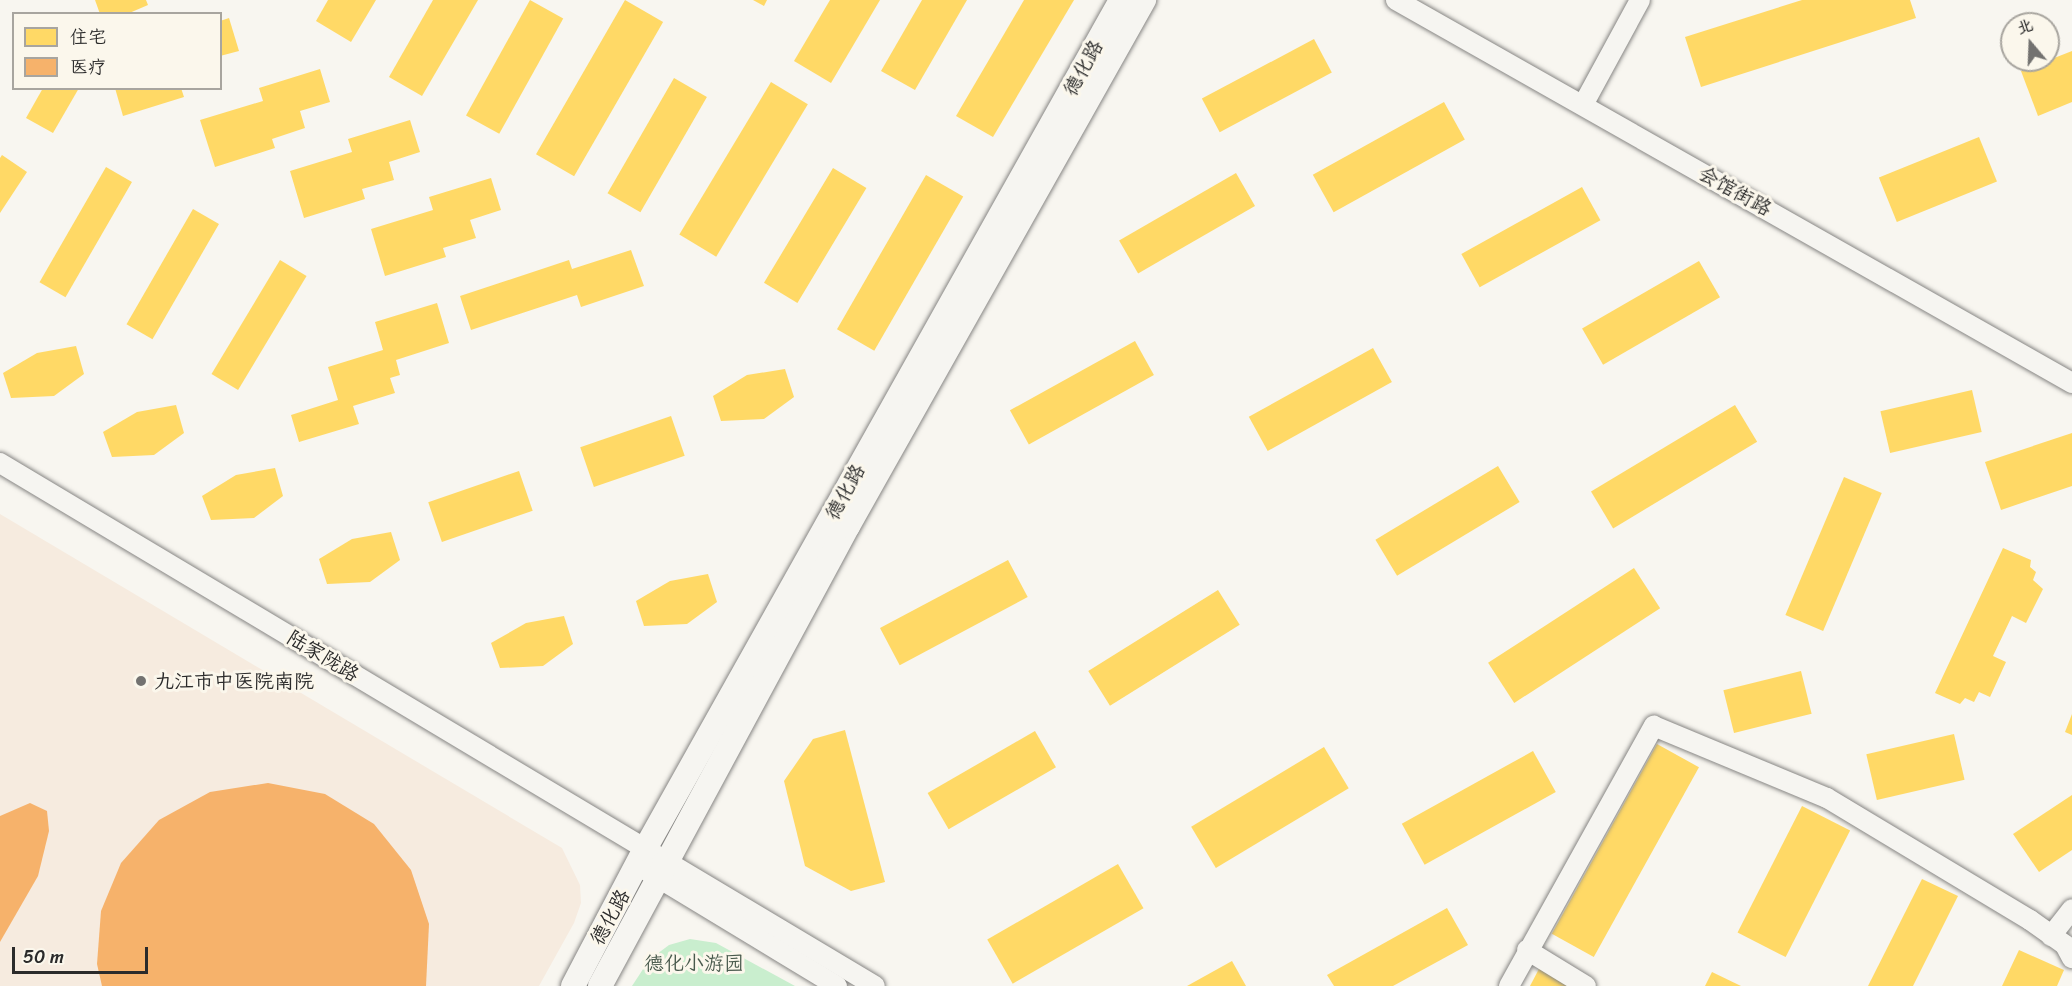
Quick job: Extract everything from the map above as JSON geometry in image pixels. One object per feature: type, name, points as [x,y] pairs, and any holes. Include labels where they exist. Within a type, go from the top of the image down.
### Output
[{"type":"main road","name":"德化路","points":[[600,986],[652,864],[1121,0]]},
{"type":"main road","name":"德化路","points":[[573,986],[652,864],[848,526],[1144,0]]},
{"type":"street","name":"会馆街路","points":[[1396,0],[2072,383]]},
{"type":"street","points":[[1583,105],[1640,0]]},
{"type":"street","name":"陆家陇路","points":[[0,463],[652,864]]},
{"type":"street","points":[[1509,986],[1527,950],[1654,726],[1827,798],[1935,860],[2065,945],[2072,958]]},
{"type":"street","points":[[652,864],[837,986]]},
{"type":"street","points":[[652,864],[875,986]]},
{"type":"street","points":[[2051,936],[2072,909]]},
{"type":"street","points":[[1527,950],[1586,986]]},
{"type":"shaded area","name":"九江市中医院南院","points":[[0,514],[562,848],[580,885],[581,903],[574,923],[539,986],[0,986]]},
{"type":"green space","name":"德化小游园","points":[[690,939],[716,943],[795,986],[632,986],[649,960],[669,945]]},
{"type":"building: 住宅","points":[[95,0],[146,0],[148,5],[132,12],[99,12]]},
{"type":"building: 住宅","points":[[328,0],[376,0],[351,42],[316,21]]},
{"type":"building: 住宅","points":[[433,0],[478,0],[422,96],[389,77]]},
{"type":"building: 住宅","points":[[530,0],[563,18],[499,134],[466,115]]},
{"type":"building: 住宅","points":[[625,0],[663,22],[574,176],[536,154]]},
{"type":"building: 住宅","points":[[753,0],[767,0],[764,6]]},
{"type":"building: 住宅","points":[[830,0],[880,0],[831,83],[794,61]]},
{"type":"building: 住宅","points":[[922,0],[967,0],[915,90],[881,71]]},
{"type":"building: 住宅","points":[[1024,0],[1074,0],[993,137],[956,116]]},
{"type":"building: 住宅","points":[[1802,0],[1910,0],[1916,18],[1701,87],[1685,37]]},
{"type":"building: 住宅","points":[[229,18],[239,51],[222,55],[222,20]]},
{"type":"building: 住宅","points":[[1314,39],[1332,73],[1220,132],[1202,99]]},
{"type":"building: 住宅","points":[[2072,51],[2072,102],[2038,116],[2021,72],[2060,72],[2060,56]]},
{"type":"building: 住宅","points":[[320,69],[330,102],[300,111],[305,128],[272,139],[275,148],[215,167],[200,120],[263,101],[259,88]]},
{"type":"building: 住宅","points":[[674,78],[707,97],[640,212],[608,193]]},
{"type":"building: 住宅","points":[[771,82],[808,104],[716,257],[679,235]]},
{"type":"building: 住宅","points":[[42,90],[78,90],[53,133],[26,118]]},
{"type":"building: 住宅","points":[[116,90],[182,90],[184,97],[123,116]]},
{"type":"building: 住宅","points":[[1444,102],[1465,140],[1334,212],[1313,175]]},
{"type":"building: 住宅","points":[[410,120],[420,152],[389,162],[394,180],[362,189],[365,199],[304,218],[290,171],[352,152],[348,139]]},
{"type":"building: 住宅","points":[[1979,137],[1997,182],[1897,222],[1879,177]]},
{"type":"building: 住宅","points":[[2,155],[27,172],[0,213],[0,158]]},
{"type":"building: 住宅","points":[[106,167],[132,182],[65,297],[40,282]]},
{"type":"building: 住宅","points":[[833,168],[866,188],[797,303],[764,283]]},
{"type":"building: 住宅","points":[[1236,173],[1255,206],[1138,273],[1119,240]]},
{"type":"building: 住宅","points":[[926,175],[963,196],[874,351],[837,329]]},
{"type":"building: 住宅","points":[[491,178],[501,210],[470,220],[476,238],[443,248],[446,257],[385,276],[371,229],[433,210],[429,197]]},
{"type":"building: 住宅","points":[[1582,187],[1600,220],[1480,287],[1461,254]]},
{"type":"building: 住宅","points":[[193,209],[219,224],[152,339],[126,324]]},
{"type":"building: 住宅","points":[[631,250],[644,286],[581,307],[577,295],[471,330],[460,296],[569,260],[572,269]]},
{"type":"building: 住宅","points":[[280,260],[307,276],[238,390],[211,374]]},
{"type":"building: 住宅","points":[[1699,261],[1720,297],[1603,365],[1582,328]]},
{"type":"building: 住宅","points":[[437,303],[449,343],[396,360],[400,375],[390,378],[395,393],[353,406],[359,424],[299,442],[291,415],[338,400],[328,367],[383,350],[375,322]]},
{"type":"building: 住宅","points":[[1135,341],[1154,375],[1029,444],[1010,410]]},
{"type":"building: 住宅","points":[[76,346],[84,374],[54,396],[11,398],[3,373],[37,353]]},
{"type":"building: 住宅","points":[[1373,348],[1392,382],[1268,451],[1249,417]]},
{"type":"building: 住宅","points":[[785,369],[794,397],[764,419],[721,421],[713,396],[747,375]]},
{"type":"building: 住宅","points":[[1972,390],[1982,432],[1890,453],[1880,411]]},
{"type":"building: 住宅","points":[[176,405],[184,433],[154,455],[112,457],[103,432],[137,412]]},
{"type":"building: 住宅","points":[[1735,405],[1757,442],[1613,528],[1591,492]]},
{"type":"building: 住宅","points":[[671,416],[685,456],[594,487],[580,447]]},
{"type":"building: 住宅","points":[[2072,433],[2072,486],[2001,510],[1985,462]]},
{"type":"building: 住宅","points":[[1498,466],[1520,502],[1397,576],[1375,540]]},
{"type":"building: 住宅","points":[[275,468],[283,496],[254,518],[211,520],[202,496],[236,475]]},
{"type":"building: 住宅","points":[[519,471],[533,511],[442,542],[428,502]]},
{"type":"building: 住宅","points":[[1844,477],[1882,493],[1823,631],[1785,615]]},
{"type":"building: 住宅","points":[[391,532],[400,560],[370,582],[327,584],[319,559],[352,539]]},
{"type":"building: 住宅","points":[[2003,548],[2031,560],[2030,567],[2036,572],[2033,580],[2043,589],[2026,623],[2012,616],[1993,656],[2006,662],[1990,697],[1979,692],[1974,702],[1965,698],[1960,704],[1935,693]]},
{"type":"building: 住宅","points":[[1008,560],[1028,597],[900,665],[880,628]]},
{"type":"building: 住宅","points":[[1634,568],[1660,608],[1514,703],[1488,663]]},
{"type":"building: 住宅","points":[[708,574],[717,602],[687,624],[644,626],[636,601],[670,581]]},
{"type":"building: 住宅","points":[[1218,590],[1240,625],[1110,706],[1088,671]]},
{"type":"building: 住宅","points":[[564,616],[573,644],[543,666],[500,668],[491,643],[526,623]]},
{"type":"building: 住宅","points":[[1801,671],[1812,714],[1734,733],[1723,690]]},
{"type":"building: 住宅","points":[[2072,714],[2072,735],[2065,732]]},
{"type":"building: 住宅","points":[[845,730],[885,882],[851,891],[805,866],[784,781],[813,739]]},
{"type":"building: 住宅","points":[[1035,731],[1056,767],[949,829],[928,793]]},
{"type":"building: 住宅","points":[[1954,734],[1965,780],[1877,800],[1866,754]]},
{"type":"building: 住宅","points":[[1657,744],[1699,767],[1594,957],[1552,934]]},
{"type":"building: 住宅","points":[[1324,747],[1349,788],[1216,868],[1191,827]]},
{"type":"building: 住宅","points":[[1533,751],[1556,792],[1425,865],[1402,824]]},
{"type":"building: 住宅","points":[[2072,795],[2072,850],[2039,872],[2013,834]]},
{"type":"building: 住宅","points":[[1802,806],[1850,831],[1786,957],[1738,933]]},
{"type":"building: 住宅","points":[[1118,864],[1144,908],[1013,984],[987,939]]},
{"type":"building: 住宅","points":[[1922,879],[1958,896],[1913,986],[1868,986]]},
{"type":"building: 住宅","points":[[1447,908],[1468,945],[1393,986],[1334,986],[1327,975]]},
{"type":"building: 住宅","points":[[2019,950],[2064,970],[2057,986],[2002,986]]},
{"type":"building: 住宅","points":[[1232,961],[1246,986],[1187,986]]},
{"type":"building: 住宅","points":[[1540,967],[1576,986],[1530,986]]},
{"type":"building: 住宅","points":[[1712,972],[1741,986],[1705,986]]},
{"type":"building: 医疗","points":[[268,783],[325,794],[374,824],[411,870],[429,924],[426,986],[102,986],[97,964],[101,911],[121,863],[159,820],[210,792]]},
{"type":"building: 医疗","points":[[30,803],[47,811],[49,831],[38,876],[0,942],[0,816]]},
{"type":"place","name":"九江市中医院南院","points":[[141,681]]}]
